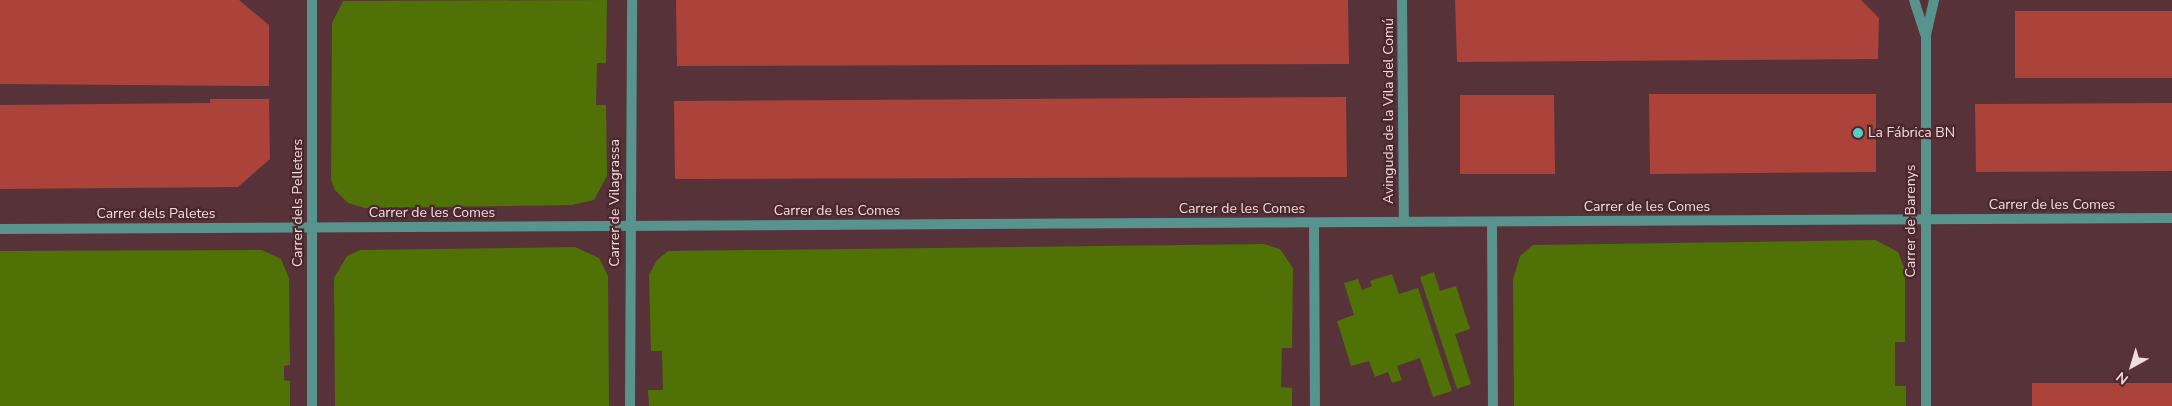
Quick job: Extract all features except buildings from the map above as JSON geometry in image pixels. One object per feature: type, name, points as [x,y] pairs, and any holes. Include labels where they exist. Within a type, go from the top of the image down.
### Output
[{"type":"street","name":"Carrer dels Pelleters","points":[[312,0],[312,406]]},
{"type":"street","name":"Carrer de Vilagrassa","points":[[630,406],[628,226],[632,0]]},
{"type":"street","name":"Avinguda de la Vila del Comú","points":[[1402,0],[1404,221]]},
{"type":"street","name":"Carrer de Barenys","points":[[1914,0],[1926,35]]},
{"type":"street","name":"Carrer de Barenys","points":[[1926,406],[1926,35],[1934,0]]},
{"type":"street","name":"Carrer de les Comes","points":[[311,227],[2172,218]]},
{"type":"street","points":[[1492,222],[1493,406]]},
{"type":"street","points":[[1314,223],[1315,406]]},
{"type":"street","name":"Carrer dels Paletes","points":[[0,230],[311,227]]},
{"type":"green space","points":[[607,0],[606,63],[597,63],[596,105],[606,105],[607,176],[594,200],[572,205],[365,208],[348,203],[335,190],[331,180],[332,23],[343,1]]},
{"type":"green space","points":[[1875,240],[1898,252],[1905,270],[1905,342],[1895,342],[1895,386],[1906,386],[1906,406],[1514,406],[1513,279],[1520,256],[1533,245]]},
{"type":"green space","points":[[1264,244],[1280,249],[1293,268],[1292,348],[1282,348],[1281,387],[1292,388],[1292,406],[649,406],[648,390],[663,390],[662,351],[651,351],[649,275],[657,260],[668,251]]},
{"type":"green space","points":[[575,247],[599,258],[608,276],[609,406],[335,406],[334,278],[347,256],[360,250]]},
{"type":"green space","points":[[262,250],[281,259],[289,278],[290,365],[284,366],[284,380],[290,381],[290,406],[0,406],[0,251]]},
{"type":"green space","points":[[1434,272],[1440,291],[1456,286],[1470,329],[1455,334],[1471,384],[1457,389],[1420,277]]},
{"type":"green space","points":[[1392,274],[1399,294],[1418,288],[1452,391],[1433,397],[1420,358],[1397,366],[1402,380],[1392,383],[1388,372],[1375,377],[1369,361],[1351,366],[1337,321],[1354,315],[1344,283],[1358,279],[1362,290],[1372,286],[1370,281]]},
{"type":"place","name":"La Fábrica BN","points":[[1858,133]]}]
